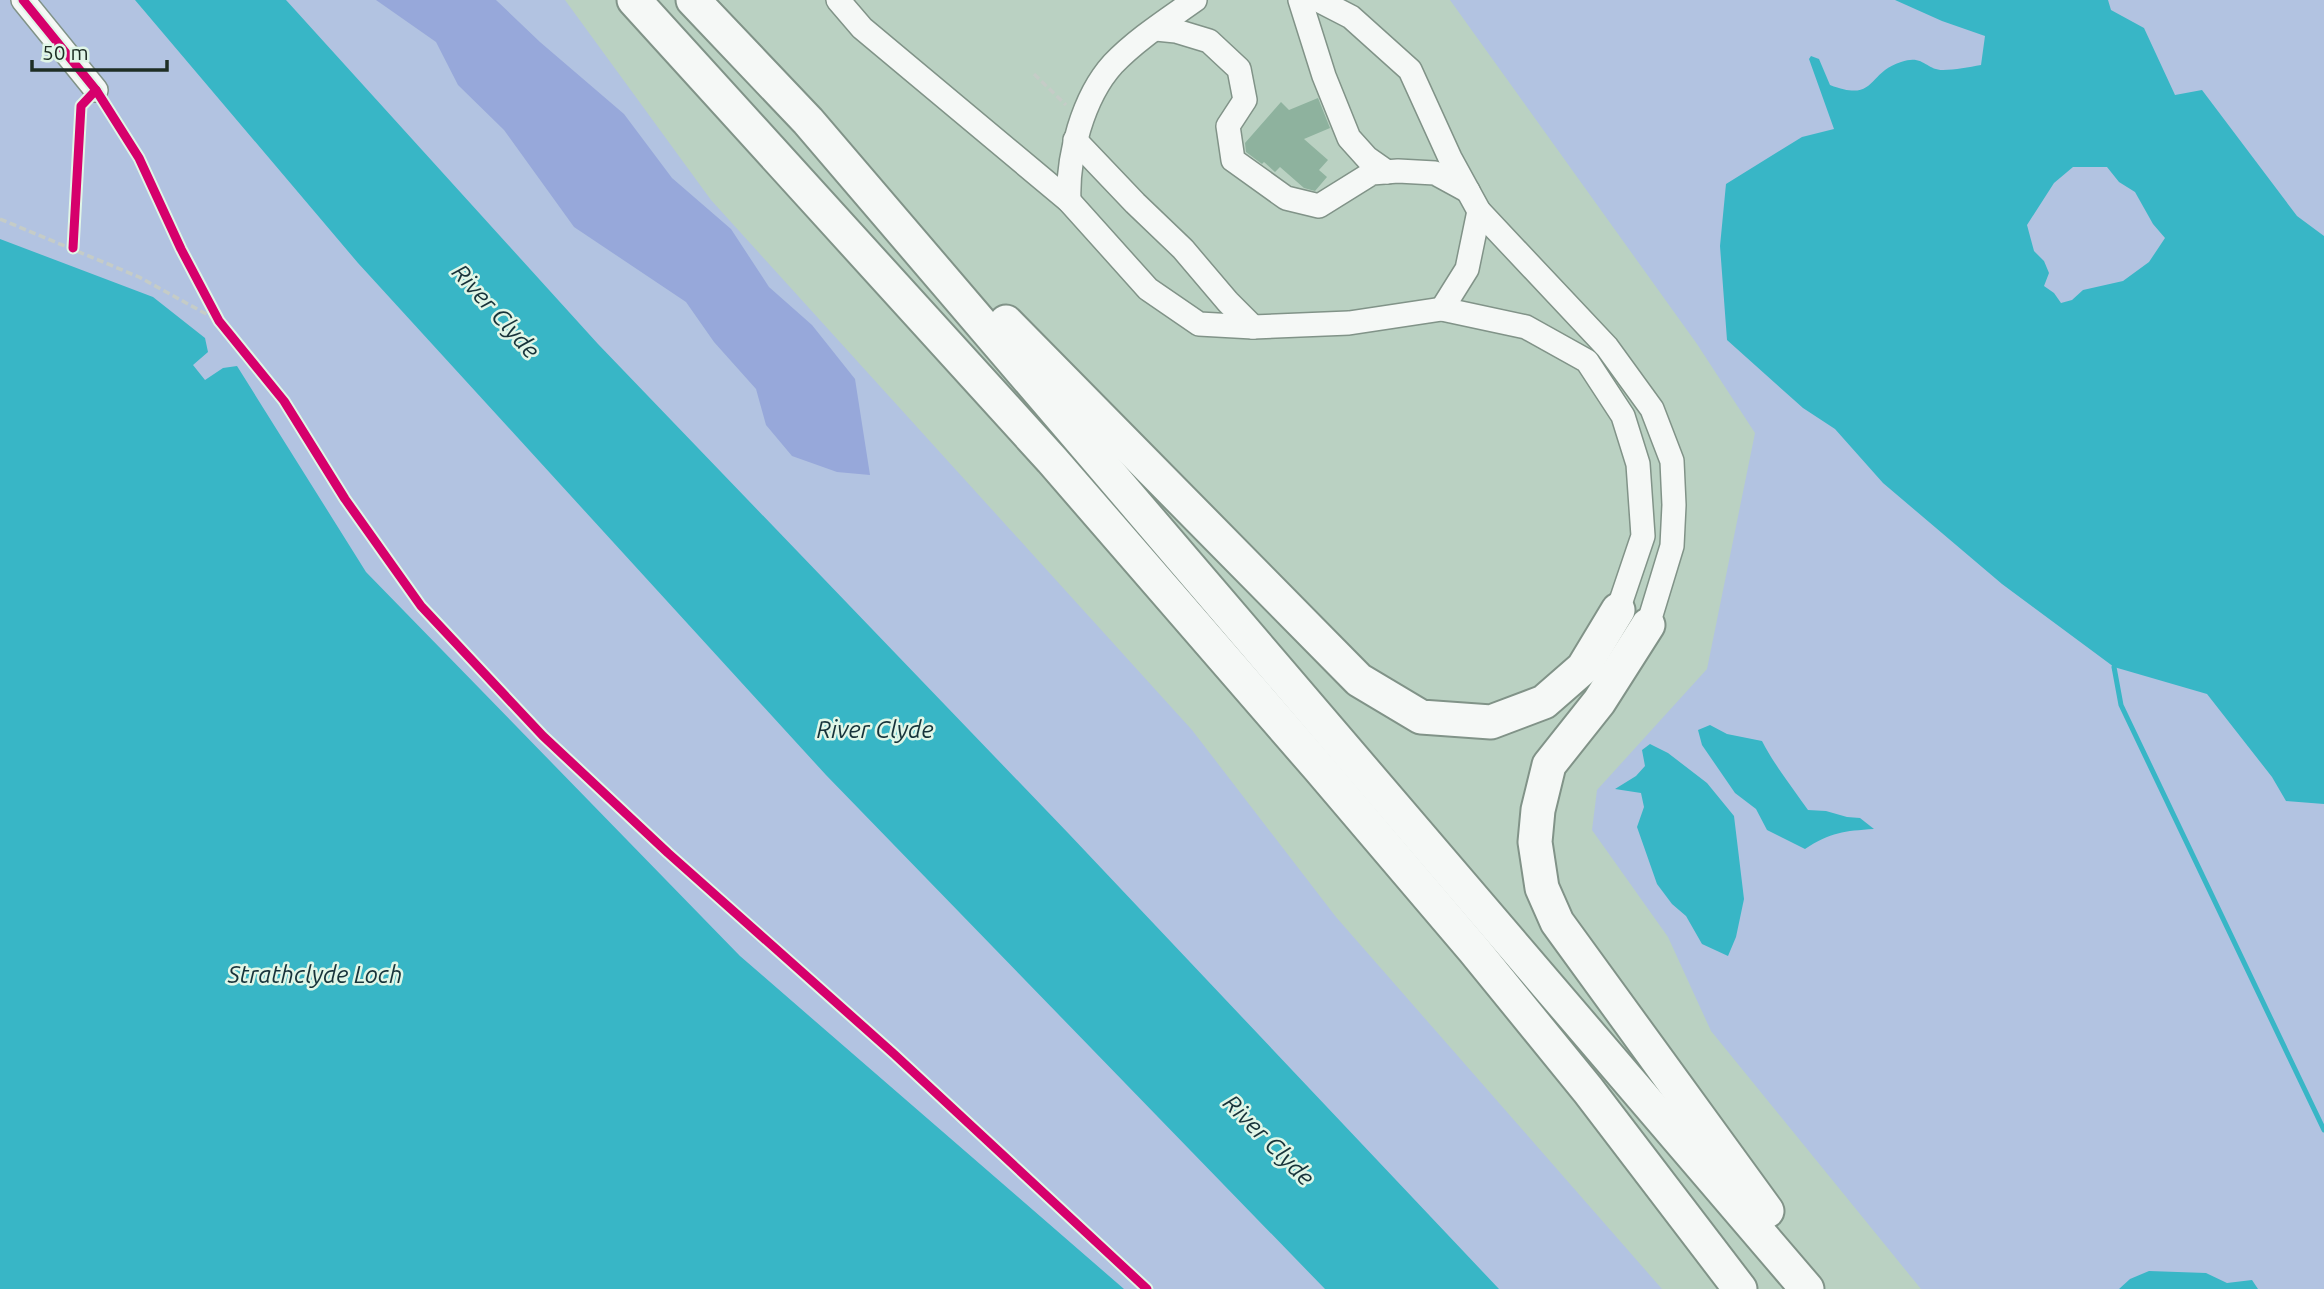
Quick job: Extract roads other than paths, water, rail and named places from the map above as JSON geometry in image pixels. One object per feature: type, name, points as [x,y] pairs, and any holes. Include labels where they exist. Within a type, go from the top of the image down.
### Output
[{"type":"highway","points":[[635,0],[1052,460],[1319,768],[1580,1079],[1740,1289]]},
{"type":"highway","points":[[694,0],[808,121],[1359,680],[1421,716],[1491,722],[1544,702],[1583,668],[1618,610]]},
{"type":"highway","points":[[808,121],[1807,1289]]},
{"type":"highway","points":[[1648,625],[1599,702],[1549,765],[1538,810],[1535,842],[1542,888],[1557,922],[1823,1289]]},
{"type":"street","points":[[23,0],[96,90]]},
{"type":"street","points":[[838,0],[862,28],[1069,201],[1148,289],[1199,324],[1253,327],[1349,323],[1442,309],[1526,327],[1587,361],[1623,416],[1638,464],[1643,536],[1618,610]]},
{"type":"street","points":[[1069,201],[1068,183],[1079,130],[1098,83],[1125,53],[1195,0]]},
{"type":"street","points":[[1300,0],[1324,76],[1349,138],[1367,158],[1387,172]]},
{"type":"street","points":[[1318,0],[1351,17],[1410,70],[1450,158],[1474,201],[1467,269],[1442,309]]},
{"type":"street","points":[[1156,29],[1176,31],[1209,41],[1239,69],[1245,100],[1228,126],[1233,160],[1286,198],[1319,206],[1372,173],[1435,173],[1474,201],[1606,347],[1652,409],[1672,461],[1672,546],[1648,625]]},
{"type":"street","points":[[1079,130],[1253,327]]},
{"type":"water","name":"River Clyde","points":[[135,0],[286,0],[598,344],[1069,834],[1499,1289],[1325,1289],[826,775],[358,263]]},
{"type":"water","points":[[1895,0],[2108,0],[2111,10],[2144,28],[2175,95],[2202,90],[2297,216],[2324,236],[2324,804],[2286,801],[2272,777],[2207,694],[2114,667],[2002,584],[1883,483],[1835,429],[1803,408],[1727,340],[1720,246],[1726,184],[1802,137],[1834,129],[1809,59],[1811,56],[1819,59],[1830,85],[1856,91],[1864,89],[1890,67],[1909,60],[1920,61],[1932,68],[1943,70],[1981,65],[1985,36]],"holes":[[[2073,167],[2107,167],[2119,182],[2135,192],[2153,224],[2165,238],[2149,262],[2123,281],[2083,290],[2072,300],[2061,303],[2054,293],[2044,286],[2049,273],[2044,261],[2034,251],[2027,225],[2054,183]]]},
{"type":"water","name":"Strathclyde Loch","points":[[0,239],[153,297],[205,338],[208,352],[193,365],[205,380],[223,368],[237,366],[366,572],[740,956],[1124,1289],[0,1289]]},
{"type":"water","points":[[1710,725],[1727,734],[1762,741],[1808,810],[1860,818],[1874,829],[1838,833],[1805,849],[1767,830],[1756,809],[1735,793],[1702,745],[1698,730]]},
{"type":"water","points":[[1650,744],[1668,753],[1707,783],[1734,816],[1744,899],[1736,937],[1728,956],[1702,944],[1686,916],[1672,904],[1657,884],[1637,827],[1644,807],[1641,793],[1615,789],[1636,776],[1645,766],[1642,750]]},
{"type":"water","points":[[2149,1271],[2206,1273],[2227,1283],[2252,1280],[2258,1289],[2119,1289],[2130,1279]]},
{"type":"waterway","points":[[2114,667],[2121,705],[2324,1130]]}]
